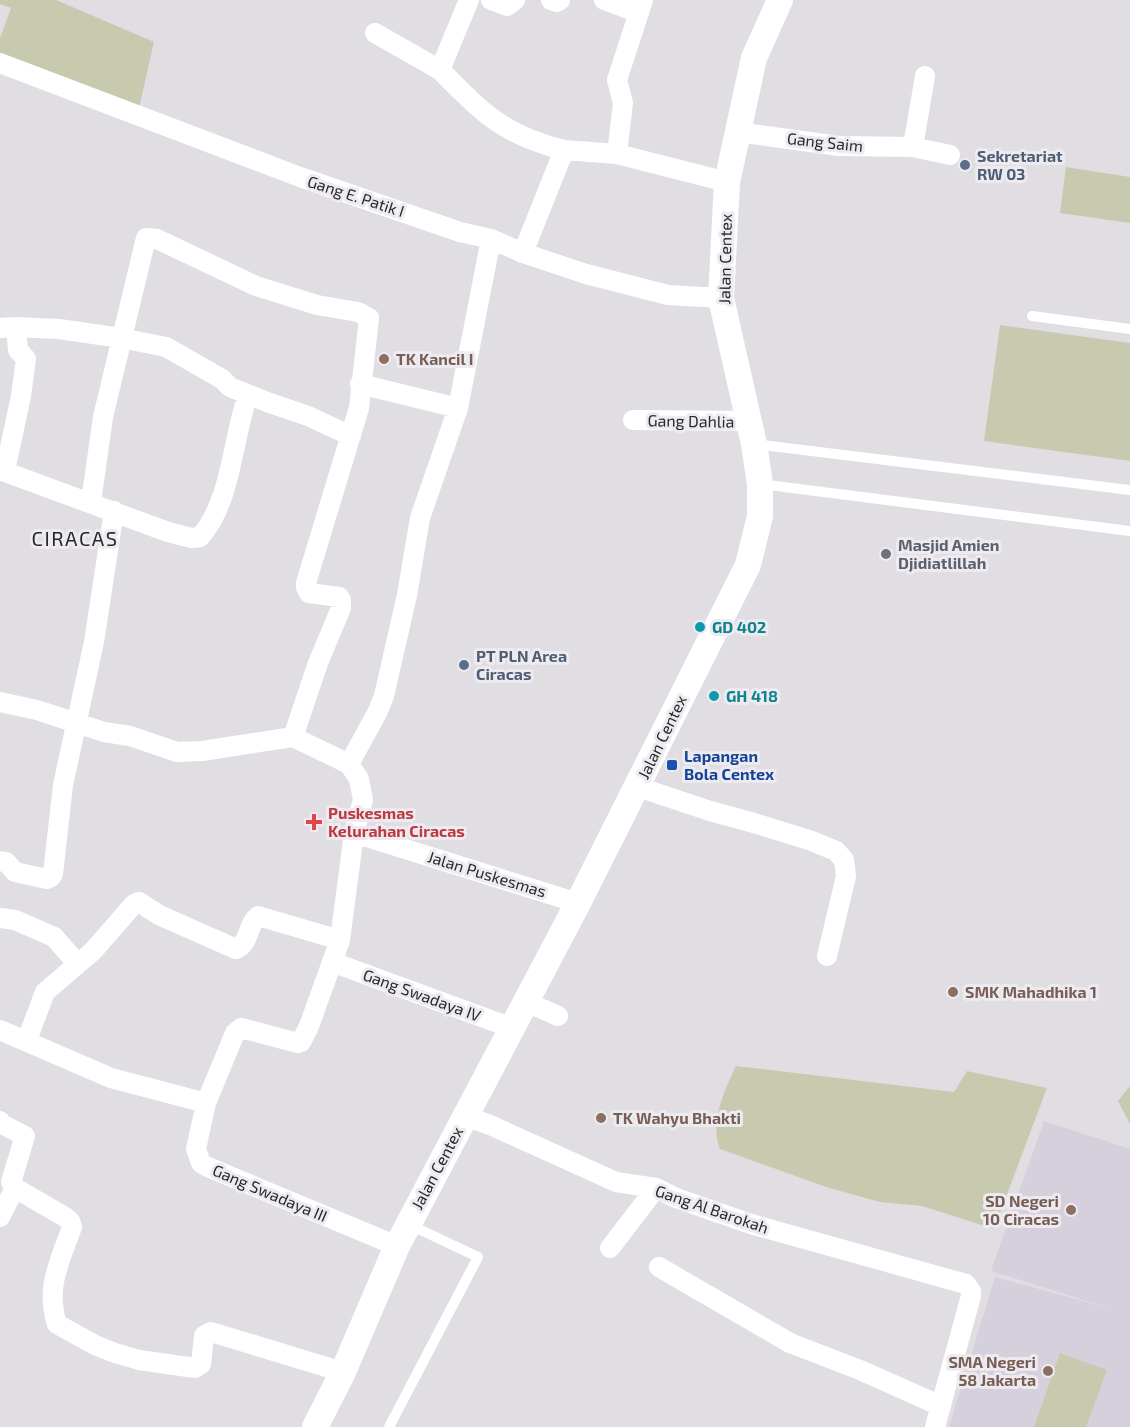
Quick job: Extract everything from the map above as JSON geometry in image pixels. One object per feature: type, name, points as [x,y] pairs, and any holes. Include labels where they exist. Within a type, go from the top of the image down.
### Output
[{"type":"street","points":[[440,70],[469,0]]},
{"type":"street","points":[[491,0],[507,6],[515,0]]},
{"type":"street","points":[[551,0],[557,2],[560,0]]},
{"type":"street","points":[[604,0],[641,7],[617,80],[623,103],[616,154]]},
{"type":"street","name":"Jalan Centex","points":[[315,1427],[343,1372],[402,1235],[638,787],[748,565],[760,516],[760,484],[721,298],[727,182],[754,58],[780,0]]},
{"type":"street","points":[[375,33],[440,70],[481,111],[502,127],[535,143],[564,150],[616,154],[727,182]]},
{"type":"street","name":"Gang E. Patik I","points":[[0,63],[300,177],[460,232],[491,239],[523,253],[586,274],[668,295],[721,298]]},
{"type":"street","points":[[913,147],[925,76]]},
{"type":"street","name":"Gang Saim","points":[[737,132],[839,146],[913,147],[950,155]]},
{"type":"street","points":[[523,253],[564,150]]},
{"type":"street","points":[[91,502],[103,417],[146,238],[153,237],[256,286],[317,305],[358,312],[367,316],[369,325],[360,384],[359,408],[306,587],[309,593],[339,597],[341,608],[318,663],[293,737]]},
{"type":"street","points":[[349,764],[384,696],[407,595],[420,518],[458,408],[491,239]]},
{"type":"street","points":[[248,395],[223,492],[210,523],[200,537],[190,538],[168,531],[2,470],[21,396],[27,359],[18,350],[8,327],[59,329],[166,347],[222,379],[230,387],[308,416],[351,436]]},
{"type":"street","points":[[360,384],[458,408]]},
{"type":"street","name":"Gang Dahlia","points":[[633,420],[751,433]]},
{"type":"street","points":[[0,861],[6,862],[15,872],[47,879],[51,877],[63,785],[94,642],[114,511]]},
{"type":"street","points":[[0,702],[37,710],[104,732],[130,736],[177,752],[202,751],[293,737],[349,764],[359,779],[363,800],[354,833],[340,940],[332,962]]},
{"type":"street","points":[[638,787],[802,838],[836,851],[843,860],[846,876],[827,956]]},
{"type":"street","name":"Jalan Puskesmas","points":[[354,833],[578,903]]},
{"type":"street","points":[[27,1040],[45,992],[93,951],[134,903],[139,902],[159,915],[236,949],[244,944],[252,922],[258,916],[340,940]]},
{"type":"street","points":[[0,918],[15,920],[54,937],[77,963]]},
{"type":"street","name":"Gang Swadaya IV","points":[[332,962],[512,1028]]},
{"type":"street","name":"Gang Swadaya III","points":[[332,962],[303,1040],[298,1043],[242,1028],[233,1035],[206,1103],[196,1149],[201,1163],[402,1235]]},
{"type":"street","points":[[526,1002],[558,1016]]},
{"type":"street","points":[[0,1030],[111,1078],[206,1103]]},
{"type":"street","name":"Gang Al Barokah","points":[[465,1116],[510,1133],[616,1182],[656,1188],[676,1198],[751,1224],[966,1284],[971,1291],[970,1296],[941,1406]]},
{"type":"street","points":[[0,1121],[25,1136],[11,1182],[15,1188],[65,1217],[70,1221],[72,1227],[53,1279],[52,1310],[57,1324],[95,1345],[139,1360],[195,1368],[201,1364],[204,1336],[211,1332],[343,1372]]},
{"type":"street","points":[[0,1217],[15,1188]]},
{"type":"street","points":[[610,1248],[656,1188]]},
{"type":"street","points":[[659,1266],[790,1343],[860,1370],[941,1406],[935,1427]]},
{"type":"lane","points":[[1032,316],[1130,329]]},
{"type":"lane","points":[[751,433],[1130,490]]},
{"type":"lane","points":[[760,484],[1130,531]]},
{"type":"lane","points":[[389,1427],[478,1257],[402,1235]]},
{"type":"shaded area","points":[[1044,1121],[1130,1149],[1130,1427],[949,1427],[995,1277],[1109,1308],[991,1271]]},
{"type":"green space","points":[[0,0],[56,0],[154,42],[139,108],[0,56],[0,38],[11,8],[0,4]]},
{"type":"green space","points":[[1066,167],[1130,177],[1130,223],[1060,213]]},
{"type":"green space","points":[[1000,325],[1130,343],[1130,461],[984,441]]},
{"type":"green space","points":[[736,1066],[954,1092],[967,1071],[1047,1088],[994,1229],[922,1206],[880,1202],[826,1187],[720,1149],[717,1139],[717,1117]]},
{"type":"green space","points":[[1130,1086],[1130,1124],[1118,1101]]},
{"type":"green space","points":[[1060,1353],[1107,1370],[1086,1427],[1034,1427]]},
{"type":"place","name":"Sekretariat RW 03","points":[[965,165]]},
{"type":"place","name":"TK Kancil I","points":[[384,359]]},
{"type":"place","name":"Masjid Amien Djidiatlillah","points":[[886,554]]},
{"type":"place","name":"GD 402","points":[[700,627]]},
{"type":"place","name":"PT PLN Area Ciracas","points":[[464,665]]},
{"type":"place","name":"GH 418","points":[[714,696]]},
{"type":"place","name":"Lapangan Bola Centex","points":[[672,765]]},
{"type":"place","name":"Puskesmas Kelurahan Ciracas","points":[[314,822]]},
{"type":"place","name":"SMK Mahadhika 1","points":[[953,992]]},
{"type":"place","name":"TK Wahyu Bhakti","points":[[601,1118]]},
{"type":"place","name":"SD Negeri 10 Ciracas","points":[[1071,1210]]},
{"type":"place","name":"SMA Negeri 58 Jakarta","points":[[1048,1371]]},
{"type":"district","name":"CIRACAS","points":[[75,539]]}]
